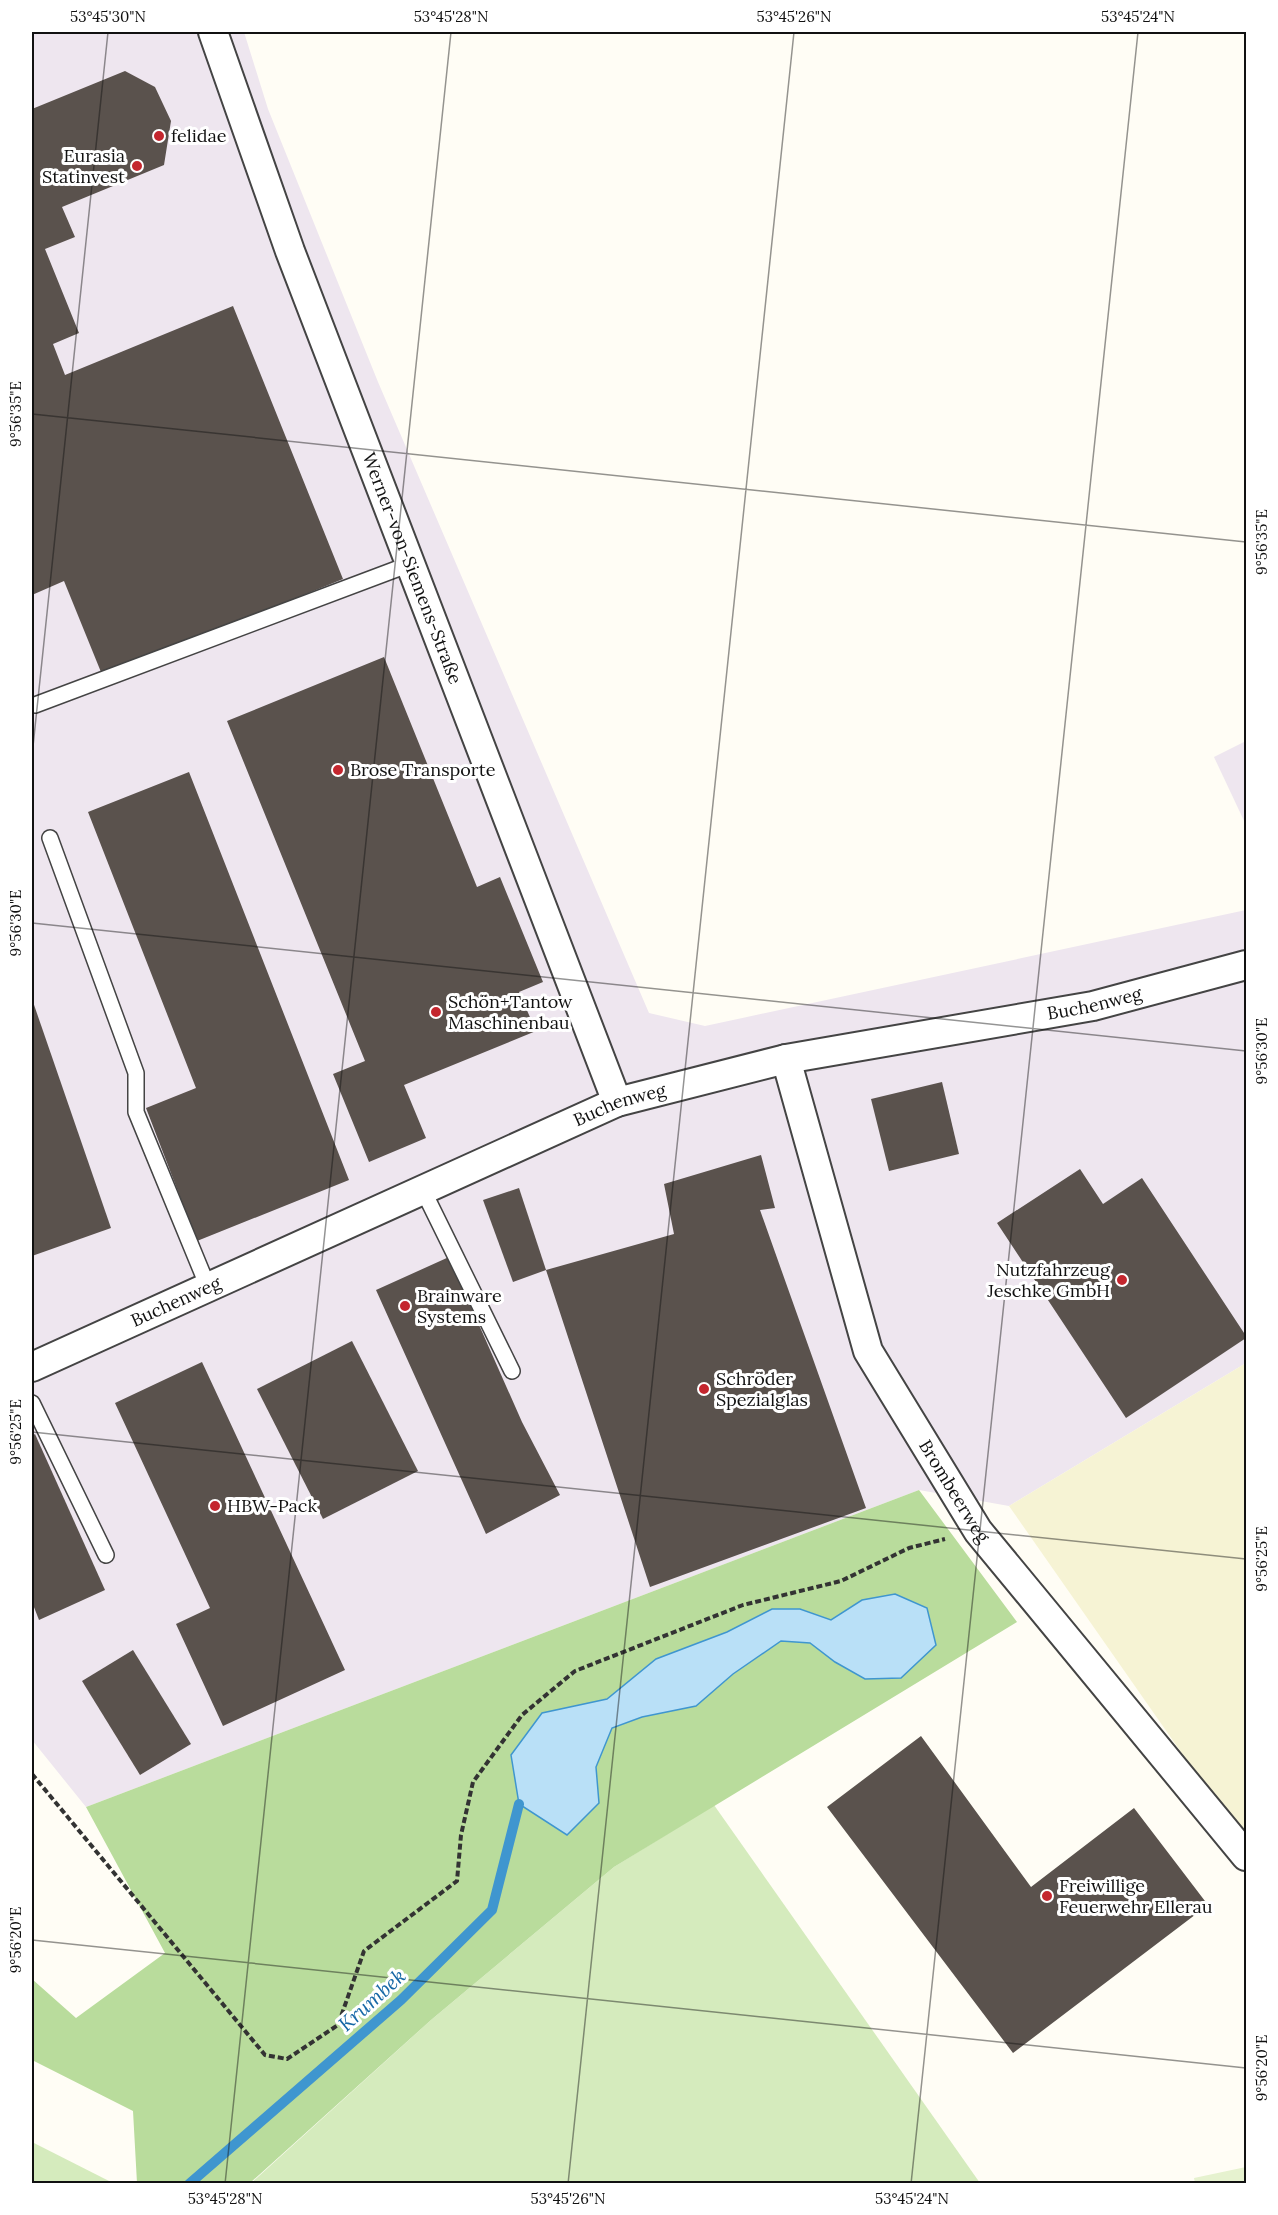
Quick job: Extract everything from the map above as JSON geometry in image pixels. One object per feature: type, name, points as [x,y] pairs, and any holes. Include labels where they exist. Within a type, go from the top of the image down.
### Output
[{"type":"street","name":"Werner-von-Siemens-Straße","points":[[213,32],[290,251],[617,1102]]},
{"type":"street","name":"Buchenweg","points":[[32,1367],[617,1102],[786,1059],[1093,1005],[1246,965]]},
{"type":"street","name":"Brombeerweg","points":[[786,1059],[868,1351],[978,1531],[1246,1856]]},
{"type":"lane","points":[[35,705],[410,564]]},
{"type":"lane","points":[[50,838],[136,1073],[136,1112],[208,1287]]},
{"type":"lane","points":[[423,1190],[512,1371]]},
{"type":"lane","points":[[32,1403],[106,1555]]},
{"type":"path","points":[[32,1774],[265,2055],[287,2059],[338,2025],[363,1951],[457,1881],[461,1835],[473,1782],[522,1715],[575,1671],[743,1605],[840,1581],[909,1548],[978,1531]]},
{"type":"shaded area","points":[[32,32],[244,32],[268,109],[378,382],[649,1013],[705,1026],[1246,910],[1246,1363],[1009,1506],[919,1490],[86,1807],[32,1740]]},
{"type":"shaded area","points":[[1246,741],[1246,825],[1214,757]]},
{"type":"shaded area","points":[[1246,1363],[1246,1845],[1009,1506]]},
{"type":"green space","points":[[919,1490],[1017,1622],[614,1867],[431,2020],[250,2183],[137,2183],[133,2111],[32,2060],[32,1979],[76,2018],[165,1953],[86,1807]],"holes":[[[862,1600],[835,1662],[810,1643],[781,1641],[733,1674],[696,1706],[642,1717],[612,1728],[596,1767],[599,1803],[542,1713],[607,1699],[656,1659],[727,1632],[772,1609],[801,1609],[831,1620]]]},
{"type":"green space","points":[[714,1805],[980,2183],[250,2184],[431,2020],[614,1867]]},
{"type":"green space","points":[[32,2142],[113,2183],[32,2183]]},
{"type":"green space","points":[[1246,2167],[1246,2183],[1195,2183],[1194,2178]]},
{"type":"water","points":[[895,1594],[927,1608],[936,1645],[901,1678],[865,1679],[835,1662],[810,1643],[781,1641],[733,1674],[696,1706],[642,1717],[612,1728],[596,1767],[599,1803],[567,1835],[519,1804],[511,1755],[542,1713],[607,1699],[656,1659],[727,1632],[772,1609],[800,1609],[831,1620],[862,1600]]},
{"type":"building","points":[[125,71],[155,87],[171,121],[164,165],[62,207],[75,237],[45,249],[79,333],[53,344],[65,375],[233,306],[343,579],[103,677],[64,581],[32,595],[32,109]]},
{"type":"building","points":[[384,657],[477,887],[500,877],[543,982],[519,992],[536,1031],[404,1085],[426,1138],[369,1162],[333,1074],[365,1061],[227,721]]},
{"type":"building","points":[[189,772],[349,1180],[197,1241],[146,1108],[196,1088],[88,812]]},
{"type":"building","points":[[32,999],[111,1228],[32,1256]]},
{"type":"building","points":[[942,1082],[959,1154],[889,1171],[871,1099]]},
{"type":"building","name":"Schröder Spezialglas","points":[[761,1155],[775,1208],[760,1210],[866,1508],[650,1587],[546,1270],[674,1234],[664,1184]]},
{"type":"building","name":"Nutzfahrzeug Jeschke GmbH","points":[[1080,1169],[1103,1204],[1142,1178],[1246,1336],[1126,1418],[997,1223]]},
{"type":"building","points":[[519,1188],[546,1270],[513,1282],[483,1200]]},
{"type":"building","points":[[449,1257],[522,1422],[560,1495],[486,1534],[376,1290]]},
{"type":"building","points":[[352,1341],[418,1471],[323,1519],[257,1389]]},
{"type":"building","name":"HBW-Pack","points":[[202,1362],[345,1670],[223,1726],[176,1624],[210,1608],[115,1403]]},
{"type":"building","points":[[35,1434],[105,1590],[39,1620],[32,1602],[32,1436]]},
{"type":"building","points":[[133,1650],[191,1744],[140,1775],[82,1681]]},
{"type":"building","name":"Freiwillige Feuerwehr Ellerau","points":[[921,1736],[1031,1887],[1134,1808],[1208,1905],[1013,2053],[827,1807]]},
{"type":"waterway","name":"Krumbek","points":[[189,2184],[401,2000],[492,1910],[519,1804]]},
{"type":"place","name":"felidae","points":[[159,136]]},
{"type":"place","name":"Eurasia Statinvest","points":[[137,166]]},
{"type":"place","name":"Brose Transporte","points":[[338,770]]},
{"type":"place","name":"Schön+Tantow Maschinenbau","points":[[436,1012]]},
{"type":"place","name":"Nutzfahrzeug Jeschke GmbH","points":[[1122,1280]]},
{"type":"place","name":"Brainware Systems","points":[[405,1306]]},
{"type":"place","name":"Schröder Spezialglas","points":[[704,1389]]},
{"type":"place","name":"HBW-Pack","points":[[215,1506]]},
{"type":"place","name":"Freiwillige Feuerwehr Ellerau","points":[[1047,1896]]}]
